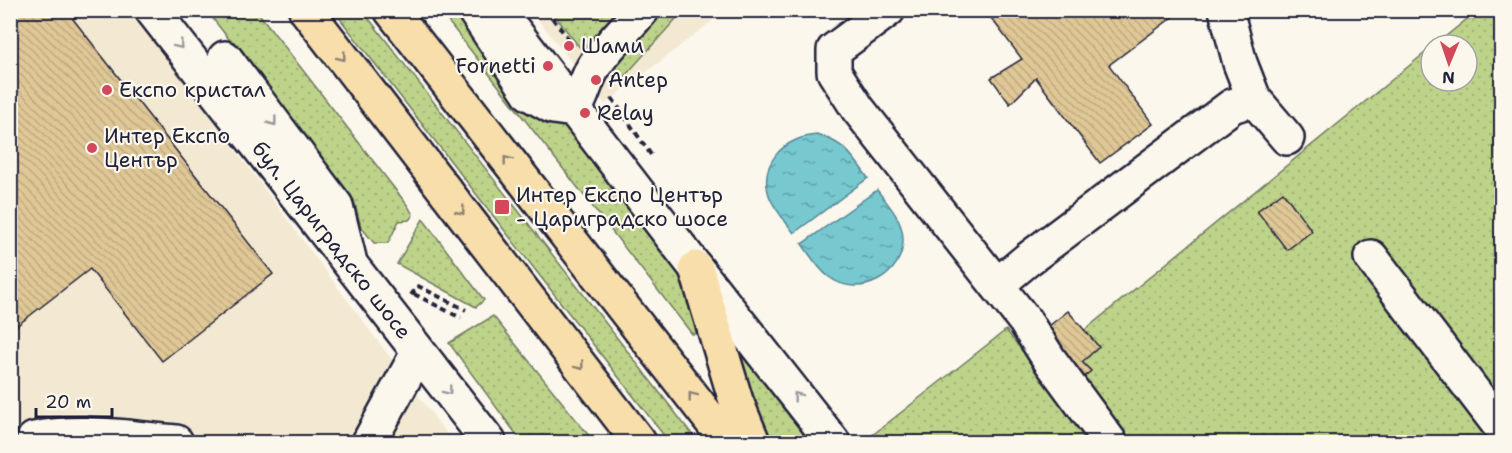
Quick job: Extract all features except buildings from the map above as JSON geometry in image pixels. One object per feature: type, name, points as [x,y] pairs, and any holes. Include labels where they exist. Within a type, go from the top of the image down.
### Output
[{"type":"highway","points":[[306,10],[639,442]]},
{"type":"highway","points":[[391,10],[728,442]]},
{"type":"highway","points":[[696,268],[736,401],[753,442]]},
{"type":"street","name":"бул. Цариградско шосе","points":[[152,10],[489,442]]},
{"type":"street","points":[[474,10],[530,94],[553,107],[574,110]]},
{"type":"street","points":[[498,10],[833,442]]},
{"type":"street","points":[[574,110],[580,100],[583,86],[594,67],[642,10]]},
{"type":"street","points":[[888,10],[834,50],[834,72],[858,108],[1025,321],[1049,359],[1110,442]]},
{"type":"street","points":[[1226,10],[1240,63],[1254,99],[1287,138]]},
{"type":"street","points":[[225,58],[336,206],[351,267]]},
{"type":"street","points":[[997,285],[1232,106],[1254,99]]},
{"type":"street","points":[[1371,256],[1502,429]]},
{"type":"street","points":[[369,442],[418,352]]},
{"type":"street","points":[[34,439],[66,435],[176,442]]},
{"type":"path","points":[[546,10],[575,49]]},
{"type":"path","points":[[607,91],[651,155],[643,162]]},
{"type":"path","points":[[418,286],[466,310]]},
{"type":"path","points":[[414,294],[461,318]]},
{"type":"shaded area","points":[[10,11],[132,11],[453,442],[11,442]]},
{"type":"shaded area","points":[[531,11],[725,11],[605,104]]},
{"type":"green space","points":[[207,11],[257,11],[408,206],[413,215],[409,220],[399,221],[388,243],[374,243],[361,227],[354,200]]},
{"type":"green space","points":[[334,11],[363,11],[698,442],[669,442]]},
{"type":"green space","points":[[440,11],[462,11],[613,178],[669,251],[700,324],[697,334],[692,334]]},
{"type":"green space","points":[[551,11],[626,11],[589,59]]},
{"type":"green space","points":[[656,11],[683,11],[624,77],[609,63]]},
{"type":"green space","points":[[1477,11],[1501,11],[1501,442],[868,442],[866,440],[1006,330],[1073,417],[1049,359],[1419,58],[1419,93],[1479,93],[1479,33],[1450,33]]},
{"type":"green space","points":[[423,219],[484,300],[476,307],[397,264]]},
{"type":"green space","points":[[493,316],[594,442],[522,442],[449,343]]},
{"type":"green space","points":[[733,341],[816,442],[773,442],[767,434],[731,343]]},
{"type":"water","points":[[817,135],[841,146],[853,157],[868,178],[794,233],[770,198],[767,174],[777,154],[785,147],[794,141]]},
{"type":"water","points":[[877,190],[900,225],[903,239],[901,252],[896,264],[878,281],[853,286],[841,283],[821,270],[802,244]]},
{"type":"place","name":"Шами","points":[[569,46]]},
{"type":"place","name":"Fornetti","points":[[548,66]]},
{"type":"place","name":"Antep","points":[[596,80]]},
{"type":"place","name":"Експо кристал","points":[[107,90]]},
{"type":"place","name":"Relay","points":[[585,113]]},
{"type":"place","name":"Интер Експо Център","points":[[92,148]]},
{"type":"place","name":"Интер Експо Център - Цариградско шосе","points":[[502,207]]}]
